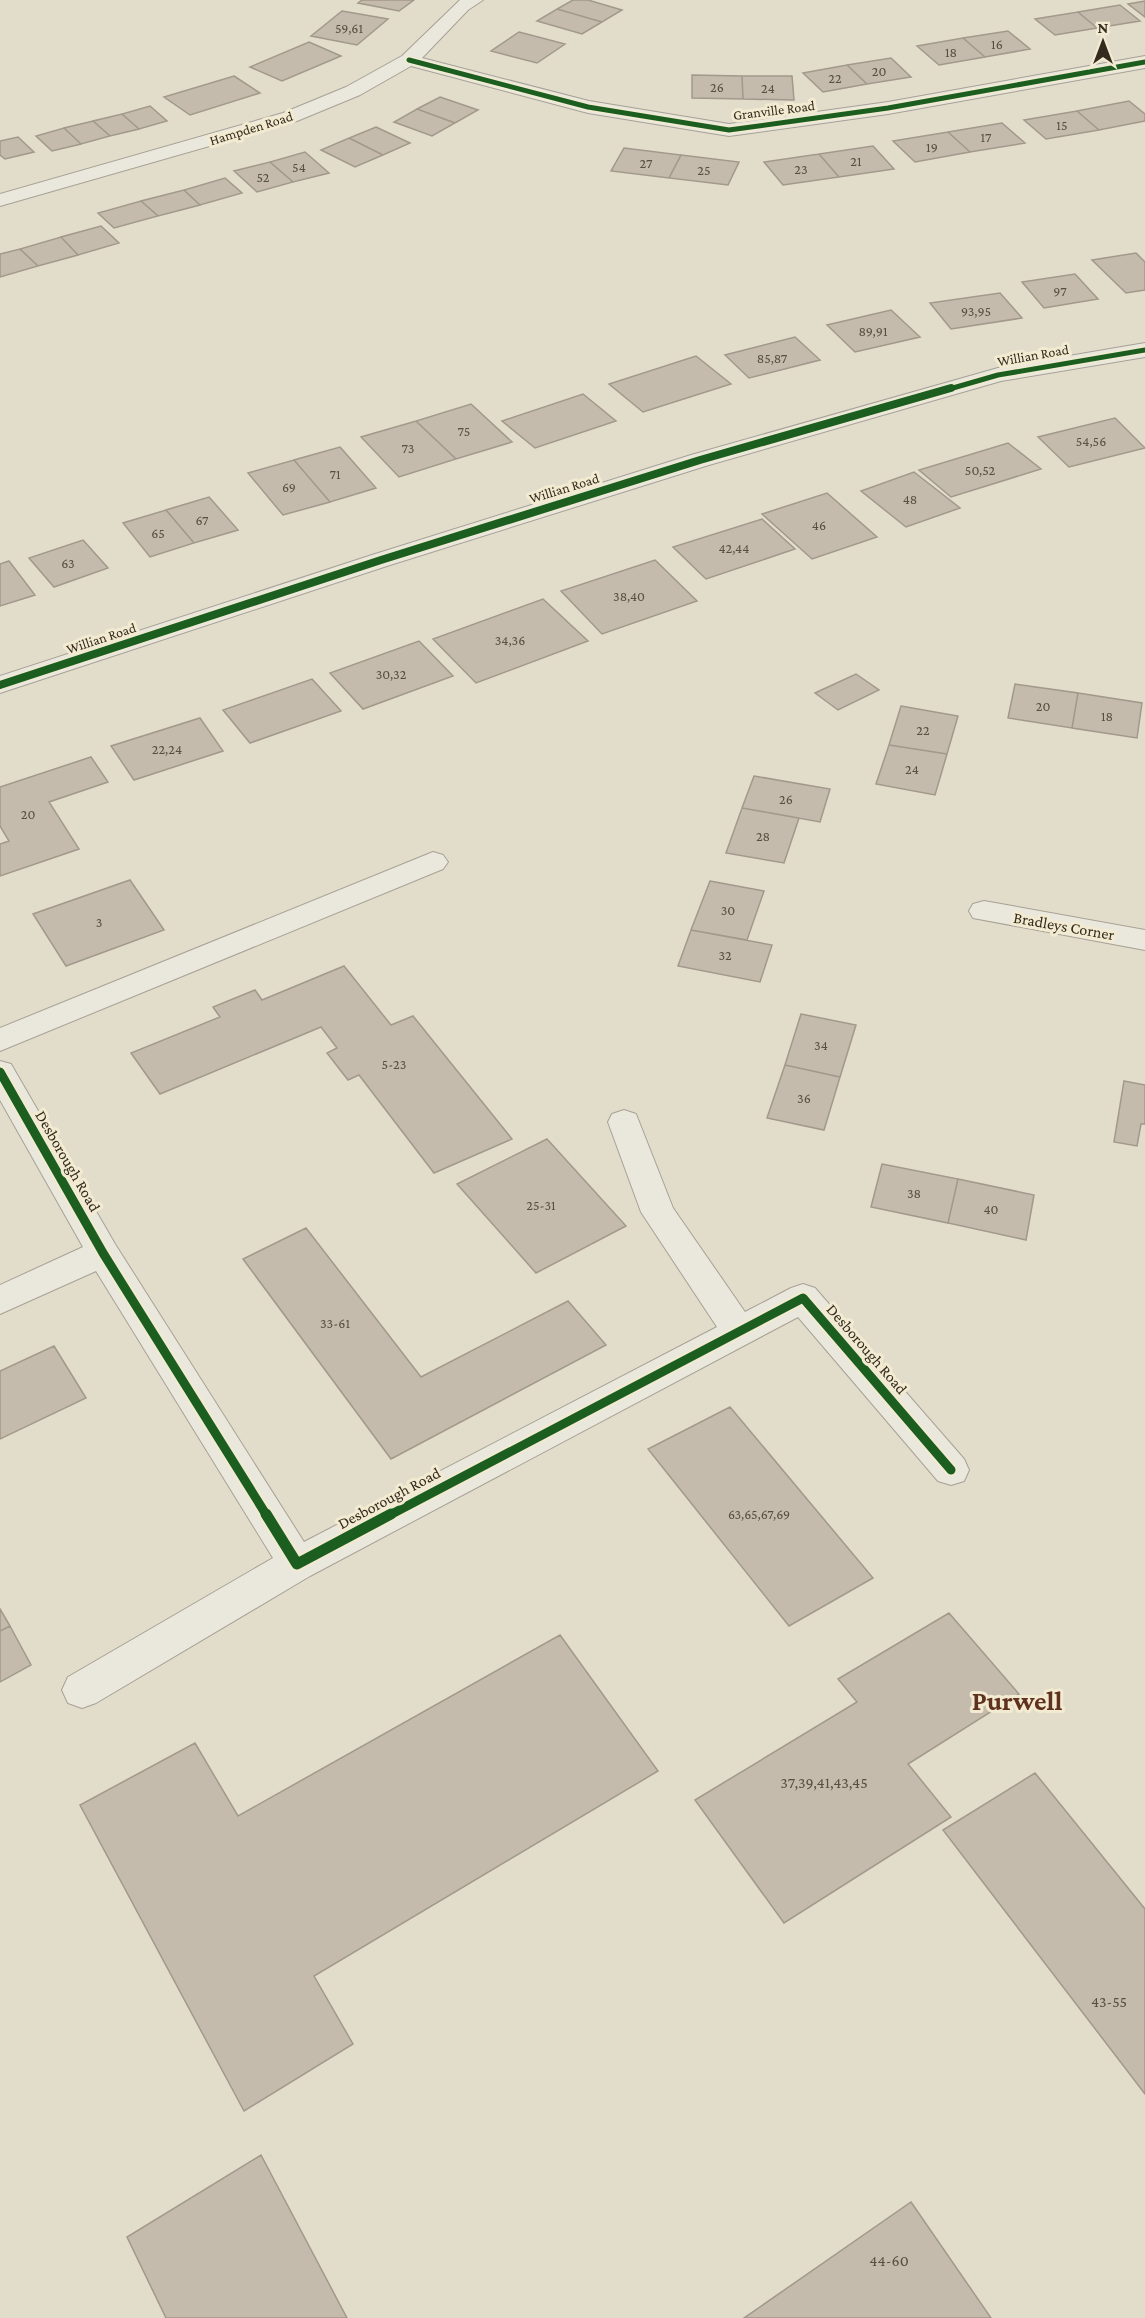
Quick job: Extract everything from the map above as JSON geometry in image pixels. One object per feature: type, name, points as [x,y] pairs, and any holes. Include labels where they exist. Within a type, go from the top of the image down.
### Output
[{"type":"street","name":"Hampden Road","points":[[0,200],[290,117],[353,91],[409,60],[462,6],[474,0]]},
{"type":"street","name":"Granville Road","points":[[409,60],[588,107],[729,130],[888,108],[1145,62]]},
{"type":"street","name":"Willian Road","points":[[0,685],[381,560],[700,460],[998,375],[1145,350]]},
{"type":"street","points":[[0,1040],[433,862]]},
{"type":"street","name":"Bradleys Corner","points":[[984,911],[1145,940]]},
{"type":"street","name":"Desborough Road","points":[[0,1072],[103,1253],[297,1564]]},
{"type":"street","points":[[624,1122],[658,1212],[739,1331]]},
{"type":"street","points":[[0,1300],[103,1253]]},
{"type":"street","name":"Desborough Road","points":[[82,1690],[297,1564],[803,1298],[951,1470]]},
{"type":"building","points":[[362,0],[414,0],[399,11],[358,3]]},
{"type":"building","points":[[573,0],[588,0],[622,10],[602,22],[557,9]]},
{"type":"building","points":[[1145,1],[1145,17],[1128,4]]},
{"type":"building","points":[[1120,5],[1140,21],[1097,28],[1078,12]]},
{"type":"building","points":[[557,9],[602,22],[582,34],[537,21]]},
{"type":"building","points":[[342,11],[388,19],[357,45],[311,36]]},
{"type":"building","points":[[1078,12],[1097,28],[1055,35],[1035,19]]},
{"type":"building","points":[[1008,31],[1030,49],[985,57],[963,38]]},
{"type":"building","points":[[519,32],[565,44],[537,63],[491,51]]},
{"type":"building","points":[[963,38],[985,57],[939,65],[917,46]]},
{"type":"building","points":[[309,42],[341,56],[282,81],[250,67]]},
{"type":"building","points":[[891,58],[911,77],[867,84],[847,65]]},
{"type":"building","points":[[847,65],[867,84],[823,92],[803,73]]},
{"type":"building","points":[[692,75],[742,76],[743,99],[692,98]]},
{"type":"building","points":[[234,76],[260,93],[190,115],[164,97]]},
{"type":"building","points":[[742,76],[792,76],[794,100],[743,99]]},
{"type":"building","points":[[440,97],[478,110],[455,123],[417,109]]},
{"type":"building","points":[[1129,101],[1145,114],[1145,121],[1099,130],[1077,111]]},
{"type":"building","points":[[150,106],[167,121],[139,129],[122,114]]},
{"type":"building","points":[[417,109],[455,123],[432,136],[394,122]]},
{"type":"building","points":[[1077,111],[1099,130],[1046,139],[1024,120]]},
{"type":"building","points":[[122,114],[139,129],[110,136],[93,121]]},
{"type":"building","points":[[93,121],[110,136],[81,144],[64,128]]},
{"type":"building","points":[[1002,123],[1025,143],[970,152],[948,132]]},
{"type":"building","points":[[376,127],[410,143],[383,155],[349,138]]},
{"type":"building","points":[[64,128],[81,144],[52,151],[36,136]]},
{"type":"building","points":[[948,132],[970,152],[915,162],[893,141]]},
{"type":"building","points":[[18,137],[34,152],[5,159],[0,155],[0,141]]},
{"type":"building","points":[[349,138],[383,155],[355,167],[321,150]]},
{"type":"building","points":[[873,146],[894,169],[839,177],[819,154]]},
{"type":"building","points":[[624,148],[681,155],[669,178],[611,171]]},
{"type":"building","points":[[305,152],[329,173],[293,182],[270,162]]},
{"type":"building","points":[[819,154],[839,177],[783,185],[764,162]]},
{"type":"building","points":[[681,155],[739,162],[728,185],[669,178]]},
{"type":"building","points":[[270,162],[293,182],[257,192],[234,171]]},
{"type":"building","points":[[225,178],[242,193],[200,205],[184,190]]},
{"type":"building","points":[[184,190],[200,205],[158,216],[141,201]]},
{"type":"building","points":[[141,201],[158,216],[114,228],[98,213]]},
{"type":"building","points":[[101,226],[119,243],[78,255],[61,237]]},
{"type":"building","points":[[61,237],[78,255],[38,266],[20,249]]},
{"type":"building","points":[[20,249],[38,266],[0,277],[0,254]]},
{"type":"building","points":[[1136,253],[1145,262],[1145,290],[1126,293],[1092,260]]},
{"type":"building","points":[[1075,274],[1098,299],[1044,308],[1022,282]]},
{"type":"building","points":[[1000,293],[1022,318],[951,329],[930,303]]},
{"type":"building","points":[[891,310],[920,337],[855,352],[827,325]]},
{"type":"building","points":[[795,337],[820,360],[749,378],[725,355]]},
{"type":"building","points":[[696,356],[731,384],[643,412],[609,384]]},
{"type":"building","points":[[583,394],[616,421],[535,448],[502,421]]},
{"type":"building","points":[[471,404],[512,442],[456,459],[416,421]]},
{"type":"building","points":[[1115,418],[1145,448],[1069,467],[1038,437]]},
{"type":"building","points":[[416,421],[456,459],[399,477],[361,437]]},
{"type":"building","points":[[1008,443],[1041,469],[951,497],[919,470]]},
{"type":"building","points":[[340,447],[376,488],[330,502],[294,460]]},
{"type":"building","points":[[294,460],[330,502],[283,515],[248,473]]},
{"type":"building","points":[[914,472],[960,508],[906,527],[861,491]]},
{"type":"building","points":[[827,493],[877,537],[812,559],[762,514]]},
{"type":"building","points":[[209,497],[238,530],[194,543],[166,510]]},
{"type":"building","points":[[166,510],[194,543],[150,557],[123,523]]},
{"type":"building","points":[[762,519],[795,549],[706,579],[673,547]]},
{"type":"building","points":[[83,540],[108,568],[54,587],[29,558]]},
{"type":"building","points":[[655,560],[697,601],[602,634],[561,591]]},
{"type":"building","points":[[9,561],[35,595],[0,606],[0,564]]},
{"type":"building","points":[[543,599],[588,641],[476,683],[433,639]]},
{"type":"building","points":[[419,641],[453,676],[363,709],[330,673]]},
{"type":"building","points":[[856,674],[879,690],[838,710],[815,693]]},
{"type":"building","points":[[312,679],[341,711],[250,743],[223,710]]},
{"type":"building","points":[[1015,684],[1078,693],[1072,728],[1008,718]]},
{"type":"building","points":[[1078,693],[1142,703],[1137,738],[1072,728]]},
{"type":"building","points":[[901,706],[958,716],[947,754],[889,745]]},
{"type":"building","points":[[200,718],[223,751],[134,780],[111,746]]},
{"type":"building","points":[[889,745],[947,754],[935,795],[876,784]]},
{"type":"building","points":[[91,757],[108,782],[49,802],[79,849],[0,876],[0,844],[9,841],[0,826],[0,787]]},
{"type":"building","points":[[754,776],[830,789],[820,822],[742,808]]},
{"type":"building","points":[[742,808],[799,818],[784,863],[726,853]]},
{"type":"building","points":[[130,880],[164,930],[66,966],[33,914]]},
{"type":"building","points":[[710,881],[764,891],[747,940],[691,930]]},
{"type":"building","points":[[691,930],[772,945],[760,982],[678,966]]},
{"type":"building","points":[[344,966],[391,1025],[413,1016],[512,1139],[434,1173],[359,1075],[348,1080],[327,1053],[337,1048],[321,1027],[160,1094],[131,1053],[220,1017],[213,1007],[255,990],[262,1000]]},
{"type":"building","points":[[801,1014],[856,1025],[840,1077],[785,1065]]},
{"type":"building","points":[[785,1065],[840,1077],[824,1130],[767,1118]]},
{"type":"building","points":[[1124,1081],[1145,1085],[1145,1124],[1141,1124],[1137,1146],[1114,1142]]},
{"type":"building","points":[[547,1139],[626,1226],[536,1273],[457,1184]]},
{"type":"building","points":[[882,1164],[958,1179],[948,1223],[871,1207]]},
{"type":"building","points":[[958,1179],[1034,1195],[1026,1240],[948,1223]]},
{"type":"building","points":[[306,1228],[421,1377],[568,1301],[606,1345],[391,1459],[243,1259]]},
{"type":"building","points":[[54,1346],[86,1398],[0,1439],[0,1371]]},
{"type":"building","points":[[730,1407],[873,1578],[789,1626],[648,1449]]},
{"type":"building","points":[[0,1609],[10,1626],[0,1631]]},
{"type":"building","points":[[949,1613],[1019,1694],[908,1764],[951,1817],[784,1923],[695,1800],[857,1702],[838,1679]]},
{"type":"building","points":[[10,1626],[31,1665],[0,1682],[0,1631]]},
{"type":"building","points":[[560,1635],[658,1771],[314,1976],[353,2044],[244,2111],[80,1805],[195,1743],[238,1816]]},
{"type":"building","points":[[1035,1773],[1145,1909],[1145,2094],[943,1830]]},
{"type":"building","points":[[261,2155],[347,2318],[166,2318],[127,2237]]},
{"type":"building","points":[[911,2202],[991,2318],[744,2318]]},
{"type":"cycle path","points":[[409,60],[588,107],[729,130],[888,108],[1145,62]]},
{"type":"cycle path","points":[[0,685],[381,560],[700,460],[998,375],[1145,350]]},
{"type":"cycle path","points":[[0,1072],[103,1253],[297,1564],[803,1298],[951,1470]]},
{"type":"district","name":"Purwell","points":[[1017,1701]]}]
